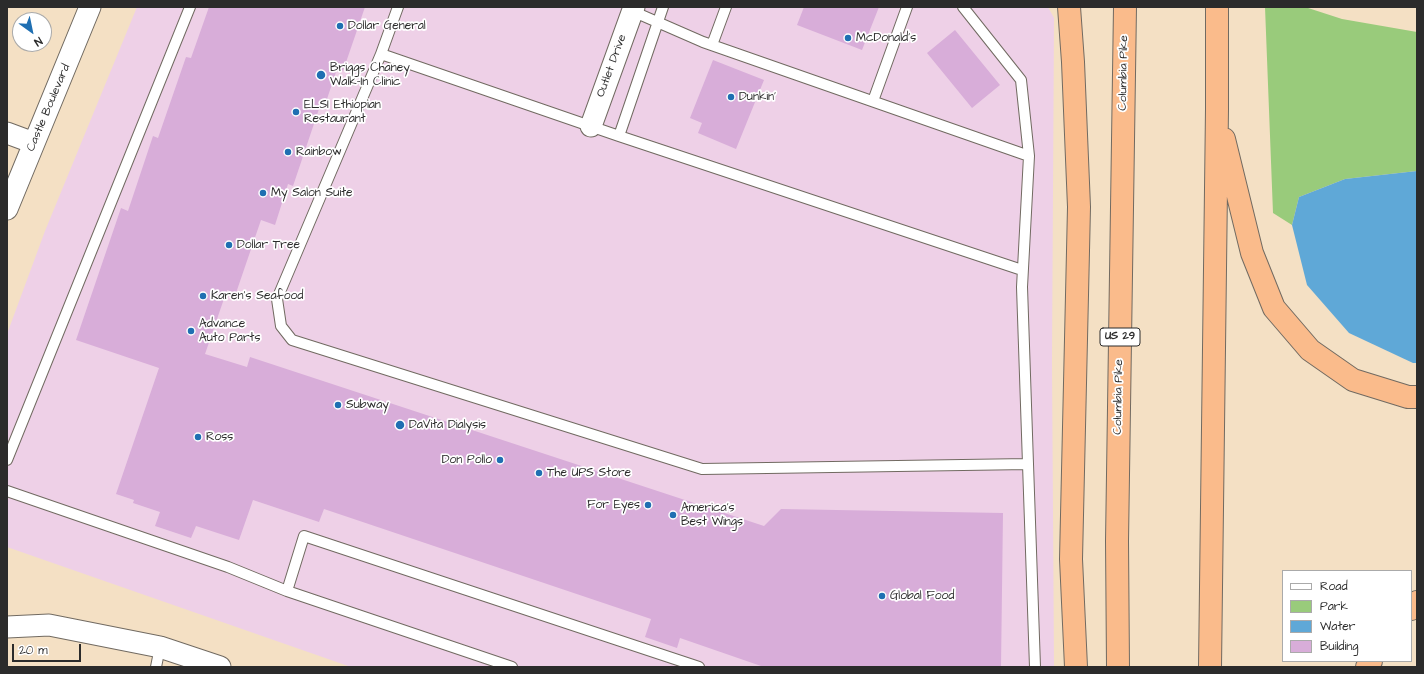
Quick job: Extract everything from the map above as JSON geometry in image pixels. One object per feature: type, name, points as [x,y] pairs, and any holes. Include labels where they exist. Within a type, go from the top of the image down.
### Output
[{"type":"highway","points":[[1068,7],[1073,62],[1079,207],[1072,559],[1076,667]]},
{"type":"highway","name":"Columbia Pike","points":[[1118,667],[1117,541],[1125,7]]},
{"type":"highway","points":[[1210,667],[1217,7]]},
{"type":"highway","points":[[1217,109],[1252,253],[1274,308],[1310,350],[1353,380],[1408,397],[1417,397]]},
{"type":"street","name":"Castle Boulevard","points":[[7,209],[13,176],[34,143],[90,7]]},
{"type":"street","name":"Outlet Drive","points":[[591,126],[633,9]]},
{"type":"street","points":[[7,133],[34,143]]},
{"type":"street","points":[[7,627],[49,625],[158,657],[220,667]]},
{"type":"lane","points":[[7,460],[190,7]]},
{"type":"lane","points":[[398,7],[381,54],[276,300],[281,326],[292,340],[702,469],[1028,464]]},
{"type":"lane","points":[[619,136],[663,7]]},
{"type":"lane","points":[[712,45],[726,7]]},
{"type":"lane","points":[[873,101],[907,7]]},
{"type":"lane","points":[[963,7],[1021,80],[1029,156],[1022,270],[1035,667]]},
{"type":"lane","points":[[633,9],[712,45],[1029,156]]},
{"type":"lane","points":[[381,54],[619,136],[1022,270]]},
{"type":"lane","points":[[7,491],[228,567],[287,591],[512,667]]},
{"type":"lane","points":[[287,591],[304,536],[699,667]]},
{"type":"shaded area","points":[[137,7],[1048,7],[1054,18],[1052,362],[1054,667],[351,667],[7,547],[7,334],[45,231]]},
{"type":"green space","points":[[1265,7],[1305,7],[1342,19],[1417,32],[1417,171],[1345,179],[1299,197],[1292,225],[1273,213]]},
{"type":"water","points":[[1417,171],[1417,363],[1413,363],[1349,333],[1307,285],[1292,225],[1299,197],[1345,179]]},
{"type":"building","points":[[209,7],[365,7],[343,71],[337,69],[324,108],[320,106],[293,186],[288,184],[275,225],[261,220],[236,293],[227,290],[205,354],[247,367],[250,357],[764,526],[781,509],[1003,513],[1001,667],[761,667],[680,638],[677,648],[645,637],[651,619],[324,509],[319,522],[253,500],[239,540],[196,526],[191,538],[155,526],[160,512],[133,503],[134,500],[116,494],[159,368],[76,340],[121,208],[128,211],[153,136],[158,138],[186,57],[191,58]]},
{"type":"building","name":"McDonald's","points":[[804,7],[879,7],[862,50],[797,25]]},
{"type":"building","points":[[955,30],[1000,85],[972,108],[927,53]]},
{"type":"building","points":[[713,60],[764,80],[736,149],[698,133],[702,123],[690,118]]},
{"type":"place","name":"Dollar General","points":[[340,26]]},
{"type":"place","name":"McDonald's","points":[[848,38]]},
{"type":"place","name":"Briggs Chaney Walk-In Clinic","points":[[321,75]]},
{"type":"place","name":"Dunkin'","points":[[731,97]]},
{"type":"place","name":"ELSI Ethiopian Restaurant","points":[[296,112]]},
{"type":"place","name":"Rainbow","points":[[288,152]]},
{"type":"place","name":"My Salon Suite","points":[[263,193]]},
{"type":"place","name":"Dollar Tree","points":[[229,245]]},
{"type":"place","name":"Karen's Seafood","points":[[203,296]]},
{"type":"place","name":"Advance Auto Parts","points":[[191,331]]},
{"type":"place","name":"Subway","points":[[338,405]]},
{"type":"place","name":"DaVita Dialysis","points":[[400,425]]},
{"type":"place","name":"Ross","points":[[198,437]]},
{"type":"place","name":"Don Pollo","points":[[500,460]]},
{"type":"place","name":"The UPS Store","points":[[539,473]]},
{"type":"place","name":"For Eyes","points":[[648,505]]},
{"type":"place","name":"America's Best Wings","points":[[673,515]]},
{"type":"place","name":"Global Food","points":[[882,596]]}]
